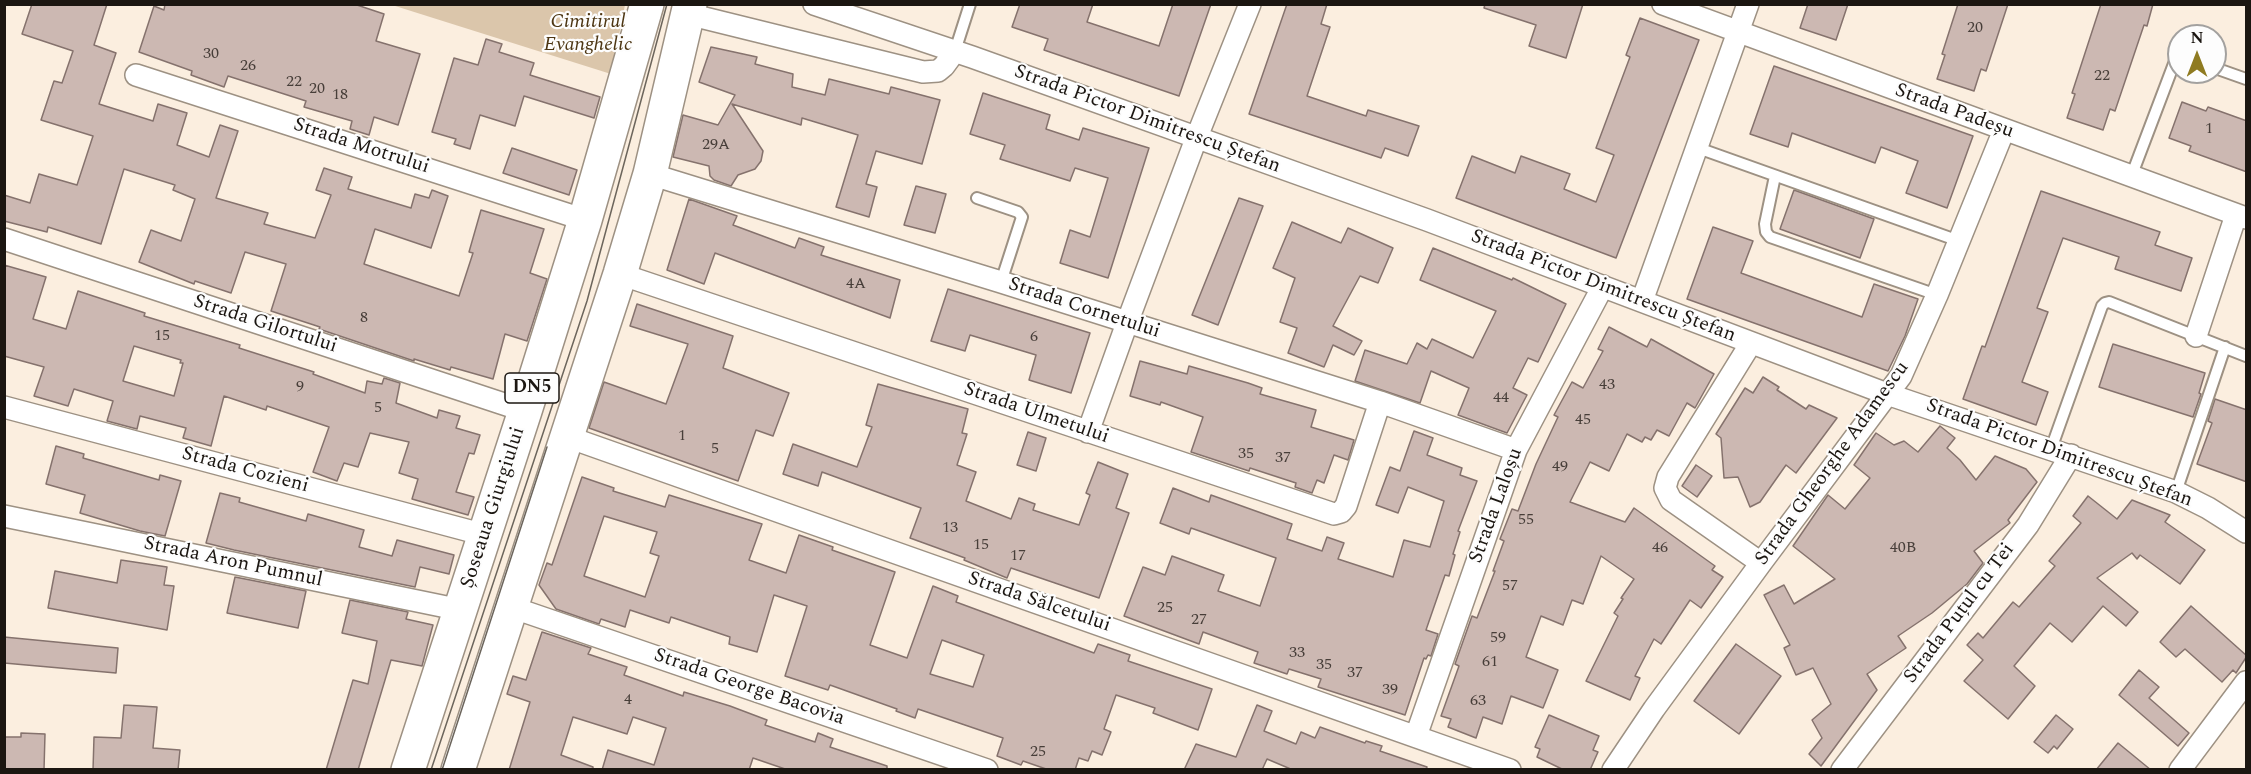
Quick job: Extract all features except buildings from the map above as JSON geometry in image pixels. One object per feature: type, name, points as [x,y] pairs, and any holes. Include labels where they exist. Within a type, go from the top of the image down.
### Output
[{"type":"main road","name":"Șoseaua Giurgiului","points":[[408,770],[585,220],[647,4]]},
{"type":"main road","name":"DN5","points":[[458,770],[620,274],[650,174],[689,9]]},
{"type":"street","name":"Strada Pictor Dimitrescu Ștefan","points":[[814,4],[955,51],[1427,220],[1887,394],[2176,492],[2247,532]]},
{"type":"street","points":[[1088,432],[1126,323],[1250,4]]},
{"type":"street","name":"Strada Padeșu","points":[[1663,4],[2241,217]]},
{"type":"street","points":[[1642,301],[1748,4]]},
{"type":"street","points":[[689,9],[922,72],[938,71],[955,51]]},
{"type":"street","name":"Strada Motrului","points":[[136,75],[585,220]]},
{"type":"street","name":"Strada Gheorghe Adamescu","points":[[1613,770],[1654,709],[1901,376],[1937,296],[2004,130]]},
{"type":"street","name":"Strada Cornetului","points":[[650,174],[1002,282],[1380,402],[1516,450]]},
{"type":"street","points":[[2196,336],[2241,217]]},
{"type":"street","name":"Strada Gilortului","points":[[4,239],[525,411]]},
{"type":"street","name":"Strada Ulmetului","points":[[620,274],[1334,514],[1341,512],[1346,506],[1380,402]]},
{"type":"street","name":"Strada Laloșu","points":[[1416,736],[1516,450],[1603,286]]},
{"type":"street","points":[[1751,343],[1668,477],[1665,488],[1671,500],[1761,563]]},
{"type":"street","name":"Strada Cozieni","points":[[4,407],[485,535]]},
{"type":"street","name":"Strada Sălcetului","points":[[568,437],[1510,770]]},
{"type":"street","name":"Strada Puțul cu Tei","points":[[1842,770],[2028,525],[2061,452]]},
{"type":"street","name":"Strada Aron Pumnul","points":[[4,516],[461,610]]},
{"type":"street","name":"Strada George Bacovia","points":[[511,607],[987,770]]},
{"type":"street","points":[[2180,770],[2247,682]]},
{"type":"lane","points":[[955,51],[970,4]]},
{"type":"lane","points":[[2227,72],[2247,79]]},
{"type":"lane","points":[[2131,177],[2167,82]]},
{"type":"lane","points":[[1698,148],[1959,241]]},
{"type":"lane","points":[[1775,176],[1766,224],[1766,232],[1770,237],[1937,296]]},
{"type":"lane","points":[[977,198],[1018,212],[1022,217],[1002,282]]},
{"type":"lane","points":[[2061,452],[2102,306],[2105,303],[2109,302],[2247,356]]},
{"type":"lane","points":[[2176,492],[2225,347]]},
{"type":"green space","name":"Cimitirul Evanghelic","points":[[392,5],[625,5],[611,74]]},
{"type":"tram line","points":[[431,770],[587,301],[667,4]]},
{"type":"tram line","points":[[442,770],[547,447]]}]
